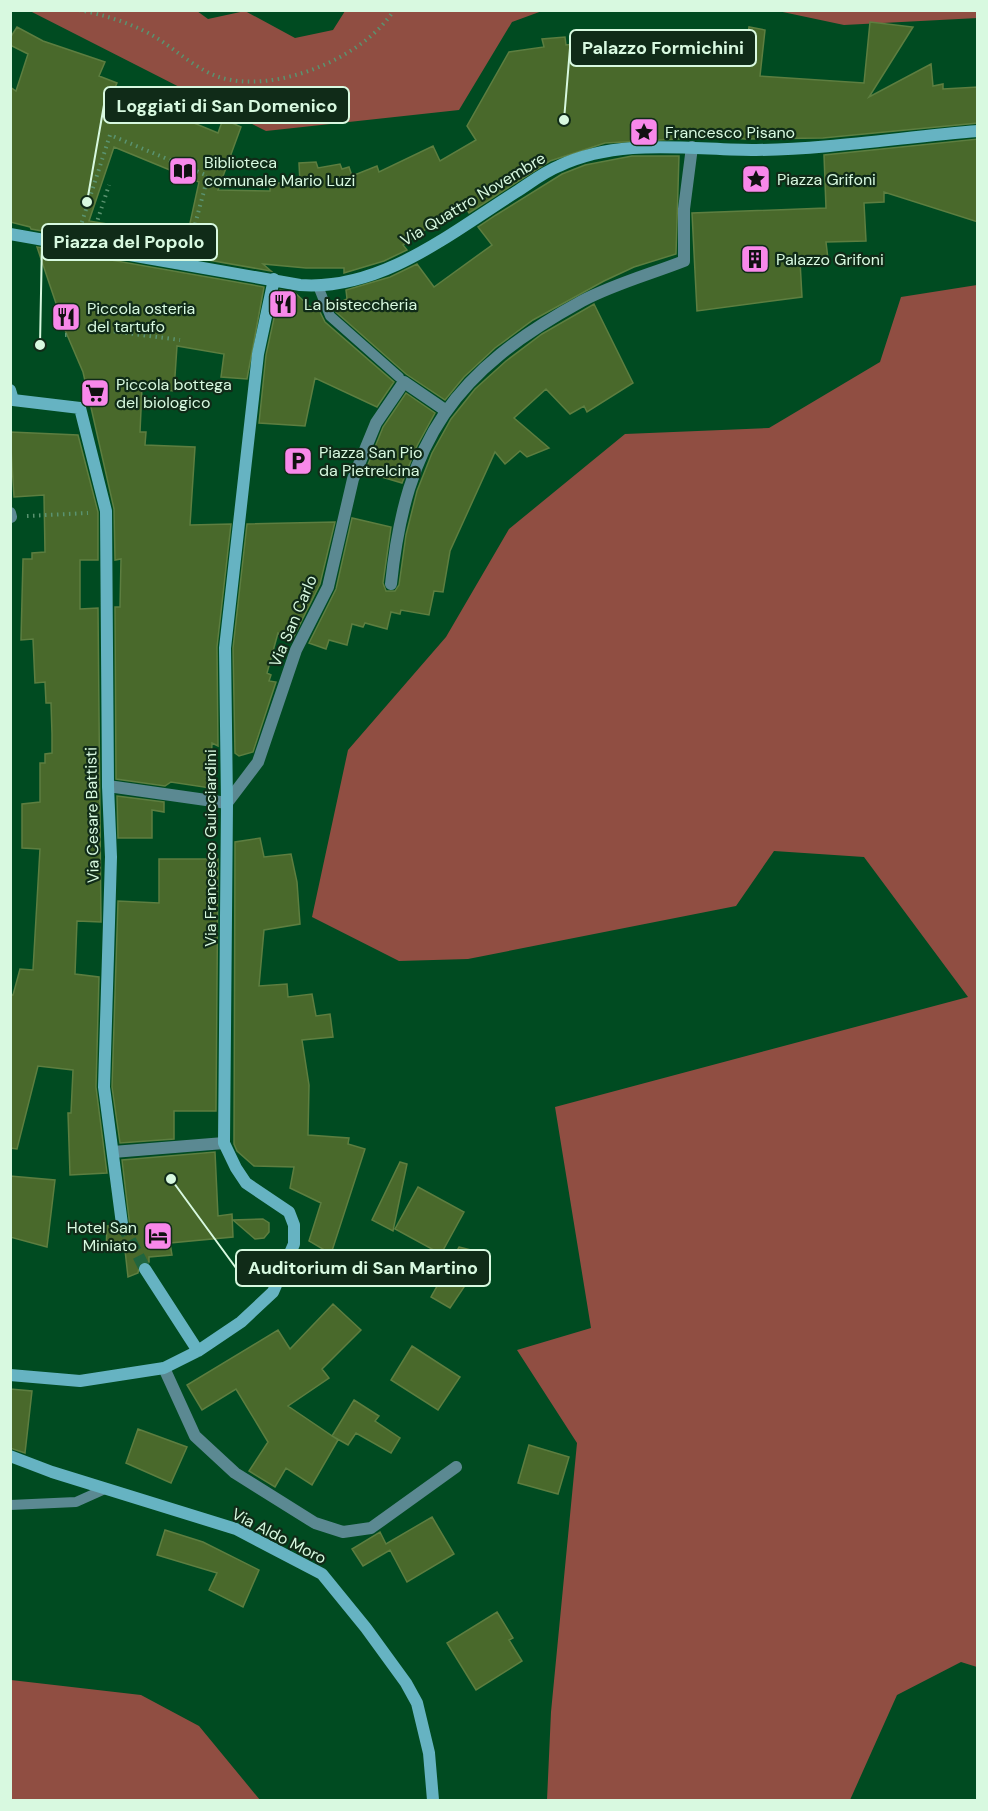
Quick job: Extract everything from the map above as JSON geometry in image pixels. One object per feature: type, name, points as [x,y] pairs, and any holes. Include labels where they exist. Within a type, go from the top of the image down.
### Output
[{"type":"main road","name":"Via Quattro Novembre","points":[[10,234],[318,286],[364,278],[438,243],[558,166],[598,152],[640,147],[757,150],[978,131]]},
{"type":"main road","name":"Via Francesco Guicciardini","points":[[198,1351],[241,1322],[273,1292],[294,1244],[294,1225],[289,1212],[246,1183],[224,1143],[227,803],[225,648],[254,353],[274,279]]},
{"type":"main road","name":"Via Cesare Battisti","points":[[11,399],[80,408],[106,511],[108,786],[111,857],[104,1087],[122,1224]]},
{"type":"main road","points":[[10,1376],[80,1381],[164,1368],[198,1351],[144,1269]]},
{"type":"main road","name":"Via Aldo Moro","points":[[10,1456],[52,1472],[236,1529],[322,1574],[366,1628],[406,1683],[417,1703],[429,1753],[433,1800]]},
{"type":"street","points":[[391,584],[397,534],[409,486],[419,456],[445,410],[494,359],[522,338],[584,301],[684,261],[684,209],[692,147]]},
{"type":"street","points":[[401,379],[445,410]]},
{"type":"street","name":"Via San Carlo","points":[[227,803],[258,762],[296,650],[328,587],[353,479],[376,423],[401,379]]},
{"type":"street","points":[[108,786],[227,803]]},
{"type":"street","points":[[113,1152],[224,1143]]},
{"type":"street","name":"Via Aldo Moro","points":[[164,1368],[195,1436],[235,1473],[315,1523],[343,1532],[371,1528],[456,1467]]},
{"type":"lane","points":[[318,286],[330,316],[401,379]]},
{"type":"lane","points":[[10,1505],[76,1502],[105,1489]]},
{"type":"path","points":[[79,10],[103,14],[157,38],[218,77],[242,81],[304,73],[339,58],[359,48],[388,21],[394,10]]},
{"type":"path","points":[[109,250],[114,235],[80,229],[110,135],[208,176],[189,247],[178,246]]},
{"type":"path","points":[[94,231],[109,185]]},
{"type":"path","points":[[96,329],[180,340]]},
{"type":"path","points":[[11,515],[106,511]]},
{"type":"shaded area","points":[[977,10],[978,18],[844,25],[778,11]]},
{"type":"shaded area","points":[[30,11],[197,11],[208,19],[245,11],[295,38],[333,30],[345,11],[542,11],[512,22],[459,110],[266,131]]},
{"type":"shaded area","points":[[977,285],[977,1667],[961,1662],[897,1695],[850,1800],[547,1800],[551,1712],[577,1443],[517,1350],[591,1328],[555,1107],[968,997],[864,857],[774,851],[736,906],[468,959],[399,961],[312,917],[348,750],[446,637],[509,529],[625,434],[769,428],[880,362],[901,297]]},
{"type":"shaded area","points":[[11,1680],[141,1695],[199,1726],[260,1800],[11,1800]]},
{"type":"building","points":[[870,22],[913,27],[869,97],[931,64],[933,86],[943,84],[943,89],[978,87],[978,123],[823,138],[746,139],[679,135],[679,139],[605,143],[550,161],[469,213],[463,204],[403,245],[407,250],[384,261],[344,273],[344,268],[306,268],[263,264],[271,271],[31,229],[10,222],[10,87],[16,91],[28,54],[10,45],[10,38],[17,27],[43,41],[105,62],[99,76],[117,83],[114,90],[218,133],[223,119],[241,127],[218,190],[270,191],[270,183],[300,183],[299,163],[316,162],[318,168],[340,164],[342,169],[349,167],[352,176],[377,166],[379,172],[433,146],[440,161],[476,140],[467,126],[509,52],[544,47],[542,39],[565,37],[566,45],[592,42],[594,53],[644,47],[643,49],[700,51],[699,54],[708,55],[708,60],[743,66],[749,27],[765,30],[760,76],[864,83]],"holes":[[[114,147],[199,182],[187,237],[89,221]]]},
{"type":"building","points":[[978,139],[978,222],[884,192],[884,202],[864,203],[866,241],[826,242],[828,259],[800,261],[802,297],[697,311],[692,213],[826,208],[824,155]]},
{"type":"building","points":[[632,156],[679,156],[676,254],[634,267],[533,320],[495,348],[464,377],[445,400],[406,374],[336,312],[334,305],[347,299],[346,290],[390,277],[417,264],[434,287],[492,245],[478,227],[496,215],[562,174],[585,165]]},
{"type":"building","points":[[37,247],[264,287],[247,379],[221,377],[224,354],[177,346],[174,391],[142,388],[140,432],[146,432],[145,445],[195,447],[190,525],[231,524],[217,647],[218,746],[212,743],[210,788],[171,782],[165,786],[116,779],[115,607],[120,607],[121,559],[115,560],[114,509],[83,372],[65,330]]},
{"type":"building","points":[[280,290],[294,292],[309,306],[319,310],[325,322],[394,382],[377,407],[315,378],[305,426],[259,423],[266,355]]},
{"type":"building","points":[[594,304],[633,383],[587,412],[584,406],[570,414],[546,389],[514,418],[549,448],[527,457],[520,451],[505,464],[495,452],[450,551],[443,592],[434,591],[429,615],[401,610],[400,614],[391,612],[387,629],[365,623],[363,627],[352,624],[347,645],[329,640],[326,649],[309,643],[336,589],[352,518],[391,527],[383,583],[386,591],[395,591],[399,585],[406,535],[417,491],[432,453],[451,419],[475,389],[506,361],[542,334]]},
{"type":"building","points":[[406,393],[435,413],[417,446],[402,483],[365,472],[383,427]]},
{"type":"building","points":[[10,432],[78,435],[98,512],[98,560],[80,560],[80,609],[98,608],[101,922],[77,921],[75,974],[99,977],[96,1087],[107,1173],[70,1175],[68,1113],[71,1113],[73,1070],[38,1066],[17,1149],[10,1148],[10,995],[13,995],[20,969],[33,970],[40,849],[22,848],[22,804],[40,802],[40,763],[45,763],[45,754],[52,753],[52,734],[51,703],[46,703],[45,682],[35,683],[33,639],[21,640],[23,559],[32,559],[32,553],[45,552],[44,495],[14,497]]},
{"type":"building","points":[[335,522],[320,584],[293,638],[278,633],[267,673],[271,675],[269,681],[276,682],[253,752],[239,756],[235,753],[233,648],[247,524]]},
{"type":"building","points":[[117,796],[164,802],[164,812],[152,810],[152,838],[118,838]]},
{"type":"building","points":[[260,838],[264,857],[291,854],[297,882],[300,924],[264,930],[259,986],[287,984],[288,997],[312,994],[316,1016],[330,1014],[333,1037],[302,1040],[309,1085],[308,1135],[349,1138],[348,1144],[365,1149],[331,1254],[309,1241],[321,1203],[290,1188],[294,1167],[254,1166],[237,1151],[234,1144],[235,842]]},
{"type":"building","points":[[159,859],[218,859],[216,1111],[174,1111],[174,1139],[120,1143],[112,1087],[118,901],[159,903]]},
{"type":"building","points":[[215,1152],[218,1216],[232,1214],[233,1237],[170,1243],[172,1255],[149,1257],[149,1262],[140,1262],[138,1273],[128,1277],[125,1250],[106,1251],[107,1226],[114,1225],[122,1232],[130,1227],[122,1160]]},
{"type":"building","points":[[400,1162],[407,1164],[393,1231],[372,1220]]},
{"type":"building","points":[[10,1176],[55,1180],[47,1247],[10,1237]]},
{"type":"building","points":[[418,1187],[464,1212],[441,1254],[395,1229]]},
{"type":"building","points":[[263,1219],[269,1223],[269,1232],[264,1238],[255,1239],[233,1220]]},
{"type":"building","points":[[459,1247],[483,1253],[477,1280],[470,1278],[450,1308],[431,1297]]},
{"type":"building","points":[[333,1304],[361,1330],[322,1369],[329,1378],[288,1406],[338,1440],[312,1485],[286,1468],[275,1487],[249,1471],[268,1442],[236,1389],[202,1410],[187,1385],[278,1330],[290,1349]]},
{"type":"building","points":[[412,1346],[460,1377],[438,1410],[391,1380]]},
{"type":"building","points":[[10,1389],[32,1391],[25,1453],[10,1448]]},
{"type":"building","points":[[354,1400],[379,1416],[375,1421],[400,1438],[391,1453],[356,1433],[348,1445],[332,1436]]},
{"type":"building","points":[[138,1429],[187,1447],[171,1483],[126,1463]]},
{"type":"building","points":[[529,1445],[569,1457],[558,1494],[518,1483]]},
{"type":"building","points":[[432,1517],[454,1554],[407,1582],[390,1550],[363,1566],[352,1549],[380,1532],[386,1544]]},
{"type":"building","points":[[165,1530],[203,1542],[259,1570],[243,1607],[209,1590],[217,1573],[157,1555]]},
{"type":"building","points":[[497,1612],[513,1638],[509,1640],[522,1661],[476,1690],[447,1643]]},
{"type":"tunnel","points":[[122,1224],[145,1269]]},
{"type":"place","name":"Palazzo Formichini","points":[[564,120]]},
{"type":"place","name":"Francesco Pisano","points":[[644,132]]},
{"type":"place","name":"Biblioteca comunale Mario Luzi","points":[[183,171]]},
{"type":"place","name":"Piazza Grifoni","points":[[756,179]]},
{"type":"place","name":"Loggiati di San Domenico","points":[[87,202]]},
{"type":"place","name":"Palazzo Grifoni","points":[[755,259]]},
{"type":"place","name":"La bisteccheria","points":[[283,304]]},
{"type":"place","name":"Piccola osteria del tartufo","points":[[66,317]]},
{"type":"place","name":"Piazza del Popolo","points":[[40,345]]},
{"type":"place","name":"Piccola bottega del biologico","points":[[95,393]]},
{"type":"place","name":"Piazza San Pio da Pietrelcina","points":[[298,461]]},
{"type":"place","name":"Auditorium di San Martino","points":[[171,1179]]},
{"type":"place","name":"Hotel San Miniato","points":[[158,1236]]}]
